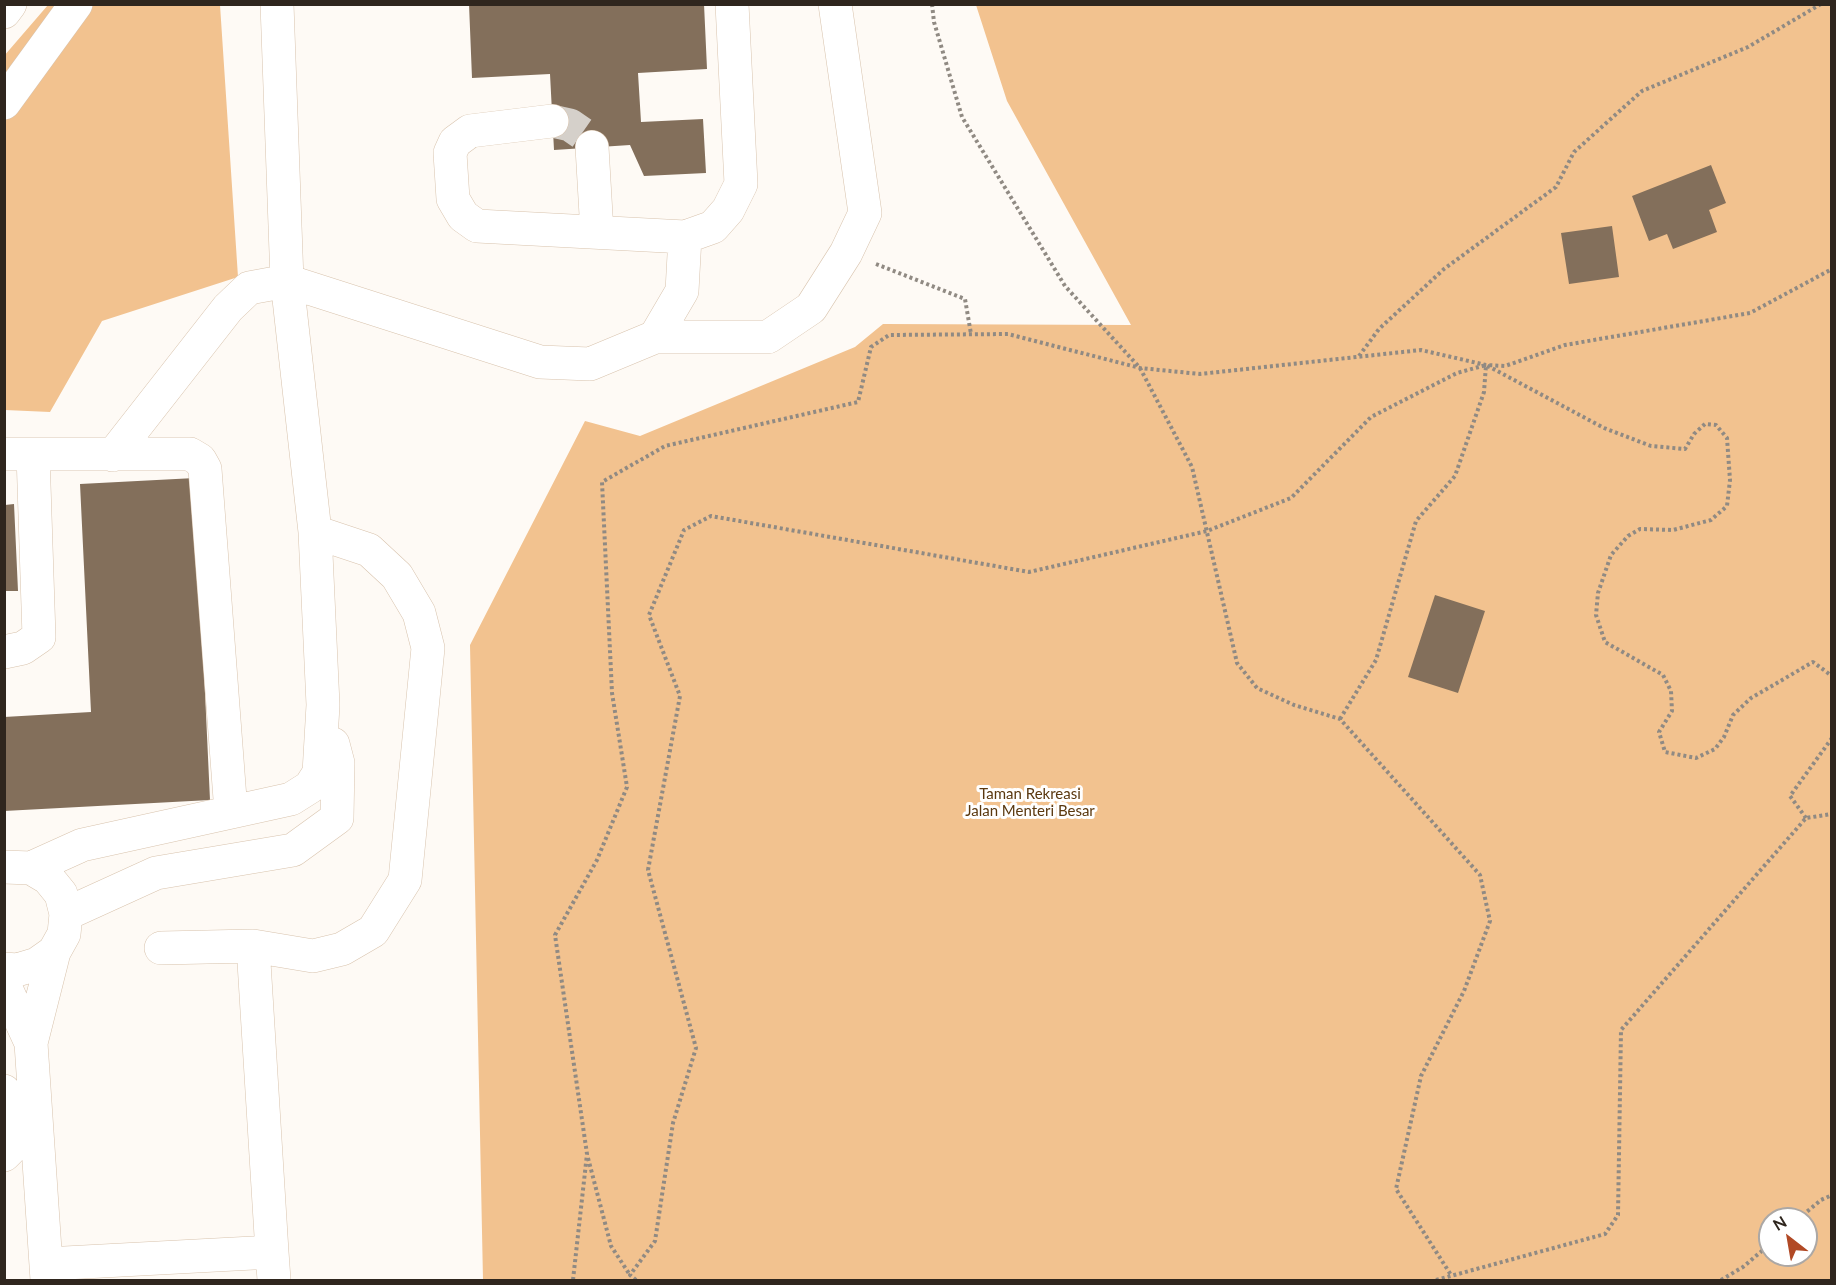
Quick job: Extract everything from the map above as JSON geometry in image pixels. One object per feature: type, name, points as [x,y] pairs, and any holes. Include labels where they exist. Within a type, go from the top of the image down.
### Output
[{"type":"street","points":[[4,12],[10,4]]},
{"type":"street","points":[[4,103],[76,4]]},
{"type":"street","points":[[18,867],[82,845],[291,799],[310,788],[319,773],[323,705],[315,532],[287,281],[277,4]]},
{"type":"street","points":[[552,121],[470,131],[455,142],[450,153],[453,199],[463,216],[477,226],[685,237],[713,227],[728,210],[741,184],[732,4]]},
{"type":"street","points":[[113,454],[228,308],[249,288],[287,281],[540,362],[590,364],[655,337],[768,337],[811,308],[846,253],[865,213],[835,4]]},
{"type":"street","points":[[592,147],[597,232]]},
{"type":"street","points":[[655,337],[682,291],[685,237]]},
{"type":"street","points":[[4,652],[23,648],[39,637],[19,454],[190,454],[200,460],[205,468],[231,812]]},
{"type":"street","points":[[161,948],[252,946],[313,956],[342,949],[373,931],[405,880],[428,648],[419,613],[397,576],[369,550],[315,532]]},
{"type":"street","points":[[66,914],[156,873],[293,850],[337,818],[338,763],[323,705]]},
{"type":"street","points":[[18,867],[48,878],[61,894],[66,914],[64,934],[54,952],[31,1042],[46,1272],[273,1266],[252,946]]},
{"type":"street","points":[[4,969],[17,970],[37,964],[54,952]]},
{"type":"street","points":[[4,984],[31,1042]]},
{"type":"street","points":[[4,1091],[10,1149],[4,1155]]},
{"type":"path","points":[[932,4],[934,22],[962,117],[1065,286],[1140,368],[1192,467],[1237,663],[1257,688],[1294,705],[1340,719],[1480,875],[1491,921],[1464,991],[1421,1076],[1396,1190],[1451,1275]]},
{"type":"path","points":[[1359,357],[1379,329],[1444,269],[1556,187],[1574,152],[1642,91],[1748,47],[1821,4]]},
{"type":"path","points":[[846,253],[965,299],[971,334]]},
{"type":"path","points":[[636,1281],[611,1246],[587,1154],[555,935],[597,860],[627,787],[612,693],[602,483],[665,446],[858,402],[871,347],[889,335],[1008,334],[1140,368],[1200,374],[1421,350],[1486,365],[1505,366],[1565,345],[1750,313],[1832,269]]},
{"type":"path","points":[[1340,719],[1376,660],[1416,521],[1455,476],[1485,392],[1486,365]]},
{"type":"path","points":[[630,1275],[655,1241],[673,1123],[696,1048],[648,870],[680,696],[649,615],[684,530],[711,516],[1029,572],[1207,531],[1291,498],[1371,417],[1457,373],[1486,365],[1604,428],[1651,446],[1685,449],[1694,434],[1705,424],[1716,425],[1727,438],[1731,472],[1727,506],[1711,520],[1673,530],[1640,529],[1628,536],[1611,555],[1598,593],[1596,615],[1605,642],[1663,675],[1671,692],[1672,711],[1659,732],[1665,752],[1696,758],[1714,749],[1724,737],[1734,715],[1751,698],[1813,662],[1832,676]]},
{"type":"path","points":[[1806,818],[1790,796],[1832,738]]},
{"type":"path","points":[[1436,1281],[1605,1234],[1618,1215],[1621,1030],[1806,818],[1832,814]]},
{"type":"path","points":[[573,1281],[587,1154]]},
{"type":"path","points":[[1813,1207],[1832,1195]]},
{"type":"path","points":[[1721,1281],[1758,1254]]},
{"type":"green space","points":[[48,5],[220,5],[238,277],[102,321],[50,412],[5,410],[4,56]]},
{"type":"green space","name":"Taman Rekreasi Jalan Menteri Besar","points":[[976,5],[1831,5],[1831,1280],[483,1280],[470,645],[585,421],[640,436],[855,347],[883,324],[1131,325],[1007,101]]},
{"type":"building","points":[[469,4],[704,4],[707,69],[638,73],[641,122],[703,119],[706,173],[644,176],[630,145],[554,150],[550,74],[472,78]]},
{"type":"building","points":[[1711,165],[1726,203],[1709,210],[1717,232],[1673,249],[1667,234],[1649,241],[1632,196]]},
{"type":"building","points":[[1612,226],[1619,277],[1569,284],[1561,233]]},
{"type":"building","points":[[195,478],[210,800],[4,811],[4,717],[91,712],[80,484]]},
{"type":"building","points":[[14,504],[18,591],[5,591],[5,505]]},
{"type":"building","points":[[1435,595],[1485,611],[1458,693],[1408,677]]},
{"type":"tunnel","points":[[552,121],[570,125],[583,134],[592,147]]}]
